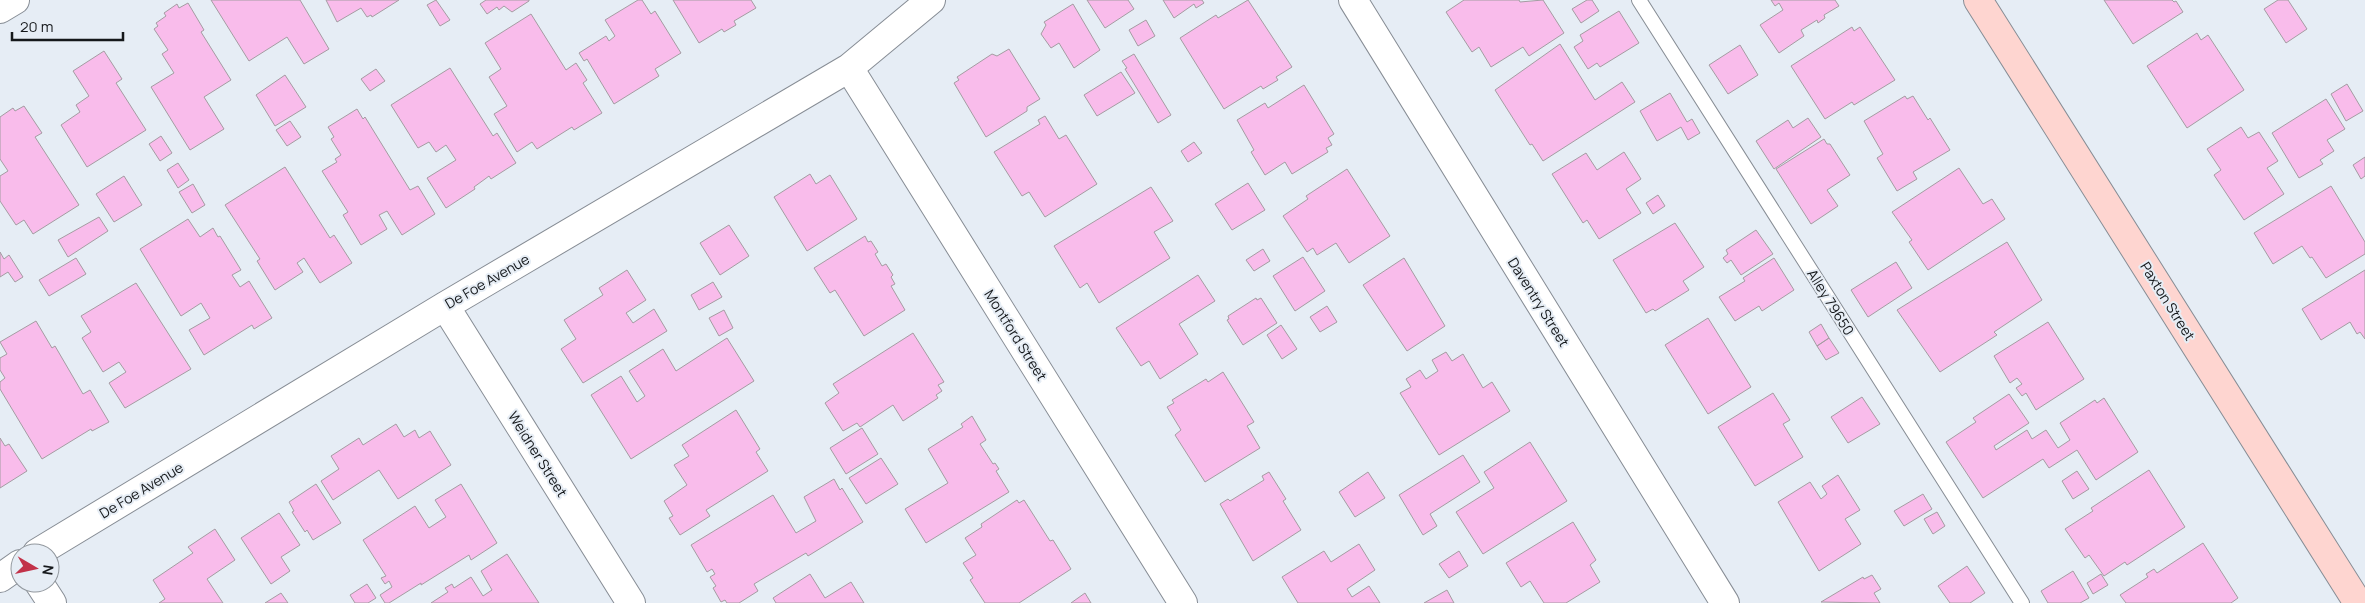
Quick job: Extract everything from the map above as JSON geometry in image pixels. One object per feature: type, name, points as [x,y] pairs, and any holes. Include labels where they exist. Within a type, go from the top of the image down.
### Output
[{"type":"main road","name":"Paxton Street","points":[[1978,0],[2359,596]]},
{"type":"street","points":[[0,10],[15,0]]},
{"type":"street","name":"De Foe Avenue","points":[[54,543],[445,306],[850,68],[931,0]]},
{"type":"street","name":"Daventry Street","points":[[1353,0],[1725,603]]},
{"type":"street","name":"Montford Street","points":[[850,68],[1183,603]]},
{"type":"street","name":"Weidner Street","points":[[445,306],[631,603]]},
{"type":"lane","name":"Alley 79650","points":[[1639,0],[2022,603]]},
{"type":"building","points":[[211,0],[300,0],[329,49],[304,64],[287,37],[249,61]]},
{"type":"building","points":[[326,0],[399,0],[372,17],[371,15],[367,17],[361,8],[337,22]]},
{"type":"building","points":[[436,0],[450,20],[440,26],[427,5]]},
{"type":"building","points":[[486,0],[529,1],[512,12],[504,6],[499,10],[497,7],[487,14],[480,4]]},
{"type":"building","points":[[638,0],[642,0],[651,14],[655,11],[681,53],[655,69],[659,76],[614,104],[587,59],[584,61],[579,53],[606,36],[609,41],[615,36],[605,20]]},
{"type":"building","points":[[673,0],[751,0],[756,8],[734,21],[736,25],[724,32],[722,29],[699,43]]},
{"type":"building","points":[[1087,0],[1128,0],[1134,9],[1105,28]]},
{"type":"building","points":[[1163,0],[1202,0],[1204,3],[1196,8],[1194,4],[1174,18]]},
{"type":"building","points":[[1248,0],[1292,67],[1276,77],[1278,80],[1263,89],[1261,86],[1224,109],[1180,38],[1216,15],[1218,18]]},
{"type":"building","points":[[1464,0],[1519,0],[1520,2],[1543,0],[1564,33],[1529,56],[1523,47],[1491,67],[1479,47],[1472,52],[1446,12]]},
{"type":"building","points":[[1587,0],[1592,0],[1599,11],[1581,23],[1572,9]]},
{"type":"building","points":[[1771,0],[1835,0],[1839,6],[1824,15],[1825,18],[1818,23],[1817,20],[1801,30],[1804,36],[1779,53],[1760,25],[1783,10],[1779,3],[1775,6]]},
{"type":"building","points":[[2104,0],[2172,0],[2176,1],[2183,12],[2133,44]]},
{"type":"building","points":[[2278,0],[2288,0],[2307,29],[2286,43],[2264,9]]},
{"type":"building","points":[[188,3],[204,30],[201,32],[231,80],[204,97],[224,129],[190,150],[151,87],[174,73],[162,54],[168,50],[154,29],[158,26],[156,23],[166,16],[164,13],[177,4],[179,8]]},
{"type":"building","points":[[1073,4],[1100,50],[1074,68],[1059,43],[1051,48],[1041,34],[1046,25],[1044,22]]},
{"type":"building","points":[[1619,11],[1639,43],[1600,67],[1597,63],[1588,69],[1574,47],[1583,41],[1580,35]]},
{"type":"building","points":[[531,14],[566,70],[576,63],[587,80],[583,83],[602,113],[574,130],[572,127],[537,149],[532,142],[517,152],[494,114],[507,106],[489,77],[501,69],[485,43]]},
{"type":"building","points":[[1146,20],[1155,36],[1138,46],[1129,30]]},
{"type":"building","points":[[1852,27],[1854,31],[1860,27],[1895,80],[1854,105],[1852,102],[1825,119],[1791,66]]},
{"type":"building","points":[[2197,33],[2201,40],[2208,35],[2244,90],[2187,128],[2147,66]]},
{"type":"building","points":[[1560,44],[1595,100],[1622,82],[1635,102],[1543,161],[1532,144],[1530,145],[1495,90]]},
{"type":"building","points":[[1740,45],[1758,75],[1728,94],[1709,65]]},
{"type":"building","points":[[1009,49],[1040,99],[1027,107],[1027,111],[986,137],[954,83],[959,80],[957,77],[992,54],[997,56]]},
{"type":"building","points":[[104,51],[122,79],[116,83],[146,130],[87,167],[61,125],[80,112],[76,105],[89,96],[73,71]]},
{"type":"building","points":[[1134,54],[1171,115],[1158,123],[1122,61]]},
{"type":"building","points":[[450,68],[493,136],[497,133],[516,163],[491,179],[489,176],[474,187],[475,189],[446,208],[427,178],[456,160],[446,145],[436,152],[429,142],[418,148],[391,105]]},
{"type":"building","points":[[376,69],[385,81],[370,91],[361,79]]},
{"type":"building","points":[[1121,72],[1135,93],[1097,116],[1084,95]]},
{"type":"building","points":[[285,75],[306,107],[275,126],[256,95]]},
{"type":"building","points":[[2347,84],[2363,111],[2346,121],[2331,94]]},
{"type":"building","points":[[1304,85],[1334,134],[1328,138],[1332,145],[1326,148],[1328,152],[1292,174],[1285,162],[1265,175],[1251,152],[1254,150],[1237,120],[1265,103],[1268,108]]},
{"type":"building","points":[[1670,93],[1687,122],[1692,119],[1700,133],[1688,140],[1681,127],[1657,141],[1640,111]]},
{"type":"building","points":[[1905,96],[1907,99],[1913,96],[1928,120],[1930,118],[1950,150],[1913,172],[1917,179],[1897,191],[1877,158],[1883,154],[1864,121]]},
{"type":"building","points":[[2326,99],[2345,129],[2327,140],[2334,151],[2320,160],[2323,164],[2299,178],[2272,133]]},
{"type":"building","points":[[24,106],[42,133],[35,137],[79,205],[33,234],[24,220],[16,225],[0,201],[0,176],[8,171],[0,159],[0,117],[13,108],[15,111]]},
{"type":"building","points":[[357,109],[363,119],[365,117],[410,190],[418,186],[435,214],[402,235],[387,211],[379,215],[387,229],[361,245],[343,215],[348,212],[322,171],[337,162],[335,159],[341,155],[331,139],[334,137],[328,127]]},
{"type":"building","points":[[1045,116],[1059,139],[1066,135],[1097,184],[1045,217],[1029,192],[1022,196],[994,152],[1040,124],[1038,120]]},
{"type":"building","points":[[1808,118],[1821,137],[1774,169],[1756,141],[1788,120],[1793,128]]},
{"type":"building","points":[[290,121],[301,137],[287,146],[276,130]]},
{"type":"building","points":[[2241,127],[2248,138],[2259,132],[2278,161],[2267,168],[2284,194],[2244,220],[2214,175],[2221,170],[2207,149]]},
{"type":"building","points":[[161,136],[172,153],[160,161],[149,144]]},
{"type":"building","points":[[1824,139],[1827,144],[1830,144],[1850,175],[1827,190],[1838,206],[1811,224],[1776,169]]},
{"type":"building","points":[[1194,142],[1202,153],[1188,162],[1181,151]]},
{"type":"building","points":[[1624,152],[1641,179],[1626,189],[1641,213],[1599,239],[1587,220],[1583,223],[1552,174],[1586,153],[1597,170]]},
{"type":"building","points":[[2365,157],[2365,176],[2361,179],[2353,165]]},
{"type":"building","points":[[178,163],[189,180],[178,188],[167,170]]},
{"type":"building","points":[[285,167],[330,238],[334,235],[352,263],[320,283],[304,258],[297,263],[303,272],[275,290],[257,261],[260,259],[225,205]]},
{"type":"building","points":[[1959,168],[1983,204],[1992,199],[2005,219],[1928,270],[1909,242],[1912,240],[1892,212]]},
{"type":"building","points":[[1347,169],[1390,236],[1349,263],[1336,243],[1317,255],[1313,248],[1307,252],[1283,216],[1308,199],[1306,196]]},
{"type":"building","points":[[810,174],[816,184],[830,175],[857,219],[807,251],[774,197]]},
{"type":"building","points":[[124,176],[142,205],[114,222],[96,194]]},
{"type":"building","points":[[1248,183],[1265,210],[1232,230],[1215,204]]},
{"type":"building","points":[[193,184],[205,205],[192,213],[179,192]]},
{"type":"building","points":[[2331,186],[2365,242],[2365,254],[2326,278],[2302,246],[2273,264],[2254,233]]},
{"type":"building","points":[[1151,187],[1173,221],[1154,232],[1170,258],[1099,303],[1087,283],[1080,288],[1054,246]]},
{"type":"building","points":[[1658,195],[1665,206],[1653,214],[1646,203]]},
{"type":"building","points":[[99,217],[108,231],[68,257],[58,240]]},
{"type":"building","points":[[188,219],[200,237],[213,228],[218,237],[220,236],[241,270],[232,275],[240,287],[249,281],[272,318],[254,329],[252,325],[204,355],[189,330],[210,318],[201,303],[181,316],[140,249]]},
{"type":"building","points":[[1675,223],[1704,267],[1683,281],[1689,290],[1655,311],[1653,309],[1646,313],[1613,260]]},
{"type":"building","points":[[729,225],[749,256],[720,275],[700,243]]},
{"type":"building","points":[[1756,230],[1773,254],[1741,275],[1731,260],[1727,263],[1723,258],[1728,254],[1726,250]]},
{"type":"building","points":[[865,236],[868,242],[871,241],[878,252],[875,254],[882,266],[886,264],[893,275],[891,277],[895,284],[891,286],[905,310],[864,336],[835,290],[830,293],[814,268]]},
{"type":"building","points":[[2007,242],[2042,300],[1994,332],[1997,335],[1940,372],[1897,310]]},
{"type":"building","points":[[1263,249],[1270,261],[1254,271],[1246,260]]},
{"type":"building","points":[[0,252],[4,259],[9,255],[23,277],[15,282],[8,272],[0,277]]},
{"type":"building","points":[[1303,257],[1325,291],[1295,311],[1273,276]]},
{"type":"building","points":[[76,258],[86,274],[49,296],[39,280]]},
{"type":"building","points":[[1404,258],[1445,326],[1407,351],[1363,285]]},
{"type":"building","points":[[1774,258],[1794,290],[1762,311],[1759,306],[1735,321],[1719,297],[1745,281],[1743,278]]},
{"type":"building","points":[[1896,262],[1912,288],[1868,317],[1851,290]]},
{"type":"building","points":[[627,270],[646,300],[626,313],[633,323],[654,309],[667,331],[583,383],[561,349],[576,339],[564,320],[603,295],[599,288]]},
{"type":"building","points":[[2365,270],[2365,339],[2360,332],[2357,334],[2350,322],[2321,340],[2302,309]]},
{"type":"building","points":[[1198,275],[1215,301],[1179,324],[1198,354],[1160,379],[1149,361],[1141,366],[1116,328]]},
{"type":"building","points":[[713,282],[722,297],[699,310],[691,295]]},
{"type":"building","points":[[136,283],[191,369],[125,408],[109,383],[126,372],[119,362],[103,372],[82,338],[91,332],[81,316]]},
{"type":"building","points":[[1256,298],[1257,300],[1261,298],[1277,323],[1243,345],[1227,320],[1229,319],[1228,316]]},
{"type":"building","points":[[1327,306],[1337,322],[1320,332],[1310,317]]},
{"type":"building","points":[[724,310],[733,328],[719,336],[709,318]]},
{"type":"building","points":[[1708,318],[1751,387],[1708,414],[1665,345]]},
{"type":"building","points":[[36,321],[52,348],[55,346],[83,394],[90,390],[109,422],[92,431],[91,429],[42,459],[0,389],[0,382],[5,378],[0,370],[0,358],[7,354],[0,342]]},
{"type":"building","points":[[2048,322],[2084,379],[2036,410],[2026,393],[2022,396],[2016,388],[2022,384],[2017,378],[2010,383],[1994,356]]},
{"type":"building","points":[[1821,324],[1829,338],[1817,346],[1809,332]]},
{"type":"building","points":[[1281,325],[1297,349],[1282,359],[1267,335]]},
{"type":"building","points":[[913,333],[944,382],[938,385],[942,391],[936,395],[938,398],[903,421],[893,405],[860,427],[857,423],[843,431],[825,403],[839,393],[833,384]]},
{"type":"building","points":[[727,338],[754,381],[631,459],[591,395],[621,376],[637,402],[645,396],[629,371],[663,349],[676,371]]},
{"type":"building","points":[[1829,338],[1839,353],[1826,360],[1817,346]]},
{"type":"building","points":[[1446,352],[1452,361],[1463,354],[1483,388],[1492,382],[1510,411],[1439,455],[1400,393],[1411,387],[1406,379],[1420,370],[1426,379],[1438,371],[1432,360]]},
{"type":"building","points":[[1223,372],[1254,422],[1247,426],[1260,448],[1205,482],[1175,435],[1181,430],[1167,407],[1174,403],[1172,400],[1206,379],[1208,382]]},
{"type":"building","points":[[1773,393],[1790,420],[1783,424],[1803,457],[1755,486],[1718,427]]},
{"type":"building","points":[[2009,394],[2029,423],[1994,446],[1996,450],[2027,430],[2032,439],[2046,430],[2058,448],[2070,440],[2060,423],[2095,400],[2097,403],[2104,398],[2138,452],[2096,480],[2077,450],[2049,468],[2043,459],[1983,498],[1946,442],[1976,422],[1973,418]]},
{"type":"building","points":[[1862,397],[1880,424],[1848,443],[1831,417]]},
{"type":"building","points":[[736,410],[760,449],[756,452],[768,471],[706,510],[710,516],[680,535],[669,518],[673,516],[664,501],[687,485],[674,465],[689,456],[682,445]]},
{"type":"building","points":[[972,416],[986,440],[980,444],[993,464],[995,463],[999,469],[996,471],[1009,492],[926,543],[905,509],[948,483],[928,449],[963,427],[961,424]]},
{"type":"building","points":[[396,424],[404,437],[415,430],[419,438],[430,431],[451,465],[398,499],[379,470],[333,500],[321,481],[339,469],[331,456],[359,438],[363,445]]},
{"type":"building","points":[[862,428],[878,454],[846,474],[830,448]]},
{"type":"building","points":[[0,438],[5,446],[9,444],[27,471],[0,488]]},
{"type":"building","points":[[1530,442],[1567,501],[1483,554],[1456,512],[1494,488],[1484,472]]},
{"type":"building","points":[[1463,455],[1480,482],[1430,514],[1437,526],[1423,535],[1399,495]]},
{"type":"building","points":[[881,458],[898,484],[866,504],[849,478]]},
{"type":"building","points":[[2149,470],[2185,527],[2127,565],[2125,562],[2104,576],[2089,555],[2085,558],[2065,529],[2093,511],[2091,508]]},
{"type":"building","points":[[2077,471],[2089,489],[2073,499],[2062,481]]},
{"type":"building","points":[[1269,472],[1286,499],[1283,501],[1301,530],[1253,561],[1220,504],[1228,499],[1230,501],[1264,480],[1262,476]]},
{"type":"building","points":[[1368,472],[1385,498],[1355,517],[1339,492]]},
{"type":"building","points":[[1838,475],[1860,510],[1845,519],[1861,544],[1819,571],[1778,502],[1810,482],[1821,499],[1827,494],[1822,486]]},
{"type":"building","points":[[834,479],[840,490],[842,488],[863,522],[808,556],[806,553],[754,584],[758,591],[739,603],[727,603],[725,600],[721,602],[713,588],[716,586],[710,577],[715,574],[712,569],[707,572],[691,545],[773,495],[796,533],[816,521],[804,497]]},
{"type":"building","points":[[316,484],[341,523],[313,540],[307,530],[305,532],[292,512],[294,511],[289,502]]},
{"type":"building","points":[[461,484],[497,543],[471,560],[469,555],[421,585],[421,583],[389,603],[385,603],[380,595],[392,587],[389,581],[385,584],[381,578],[386,576],[363,540],[415,506],[429,528],[446,517],[435,500]]},
{"type":"building","points":[[1923,494],[1932,509],[1904,526],[1894,511]]},
{"type":"building","points":[[1017,500],[1019,503],[1024,500],[1050,541],[1053,540],[1071,569],[1019,603],[985,603],[970,580],[973,578],[963,563],[976,555],[965,538],[982,527],[981,524]]},
{"type":"building","points":[[1937,512],[1945,526],[1933,534],[1924,519]]},
{"type":"building","points":[[279,513],[300,545],[281,557],[290,571],[271,584],[241,538]]},
{"type":"building","points":[[1573,522],[1596,560],[1590,565],[1600,582],[1566,603],[1544,603],[1530,581],[1521,587],[1506,563]]},
{"type":"building","points":[[215,529],[235,560],[207,579],[223,603],[159,603],[165,599],[153,580],[193,553],[188,547]]},
{"type":"building","points":[[2203,543],[2238,598],[2231,603],[2126,603],[2120,595],[2148,577],[2146,574],[2154,569],[2157,573]]},
{"type":"building","points":[[1359,544],[1375,570],[1347,589],[1352,597],[1369,586],[1380,603],[1298,603],[1282,577],[1324,551],[1331,562]]},
{"type":"building","points":[[1459,551],[1468,566],[1449,578],[1439,564]]},
{"type":"building","points":[[507,554],[539,603],[431,603],[448,592],[445,588],[452,584],[454,588],[471,577],[483,596],[492,590],[481,571]]},
{"type":"building","points":[[1967,566],[1985,593],[1970,603],[1950,603],[1938,586]]},
{"type":"building","points":[[2073,571],[2089,598],[2080,603],[2048,603],[2041,591]]},
{"type":"building","points":[[810,574],[825,598],[851,582],[864,603],[776,603],[773,598]]},
{"type":"building","points":[[2101,574],[2108,585],[2093,594],[2087,583]]},
{"type":"building","points":[[1872,575],[1881,589],[1874,593],[1880,603],[1821,602],[1863,577],[1864,579]]},
{"type":"building","points":[[367,584],[376,598],[368,603],[355,603],[350,595]]},
{"type":"building","points":[[1447,590],[1454,603],[1424,603]]},
{"type":"building","points":[[281,593],[288,603],[265,603]]},
{"type":"building","points":[[1085,593],[1091,603],[1071,603]]}]
